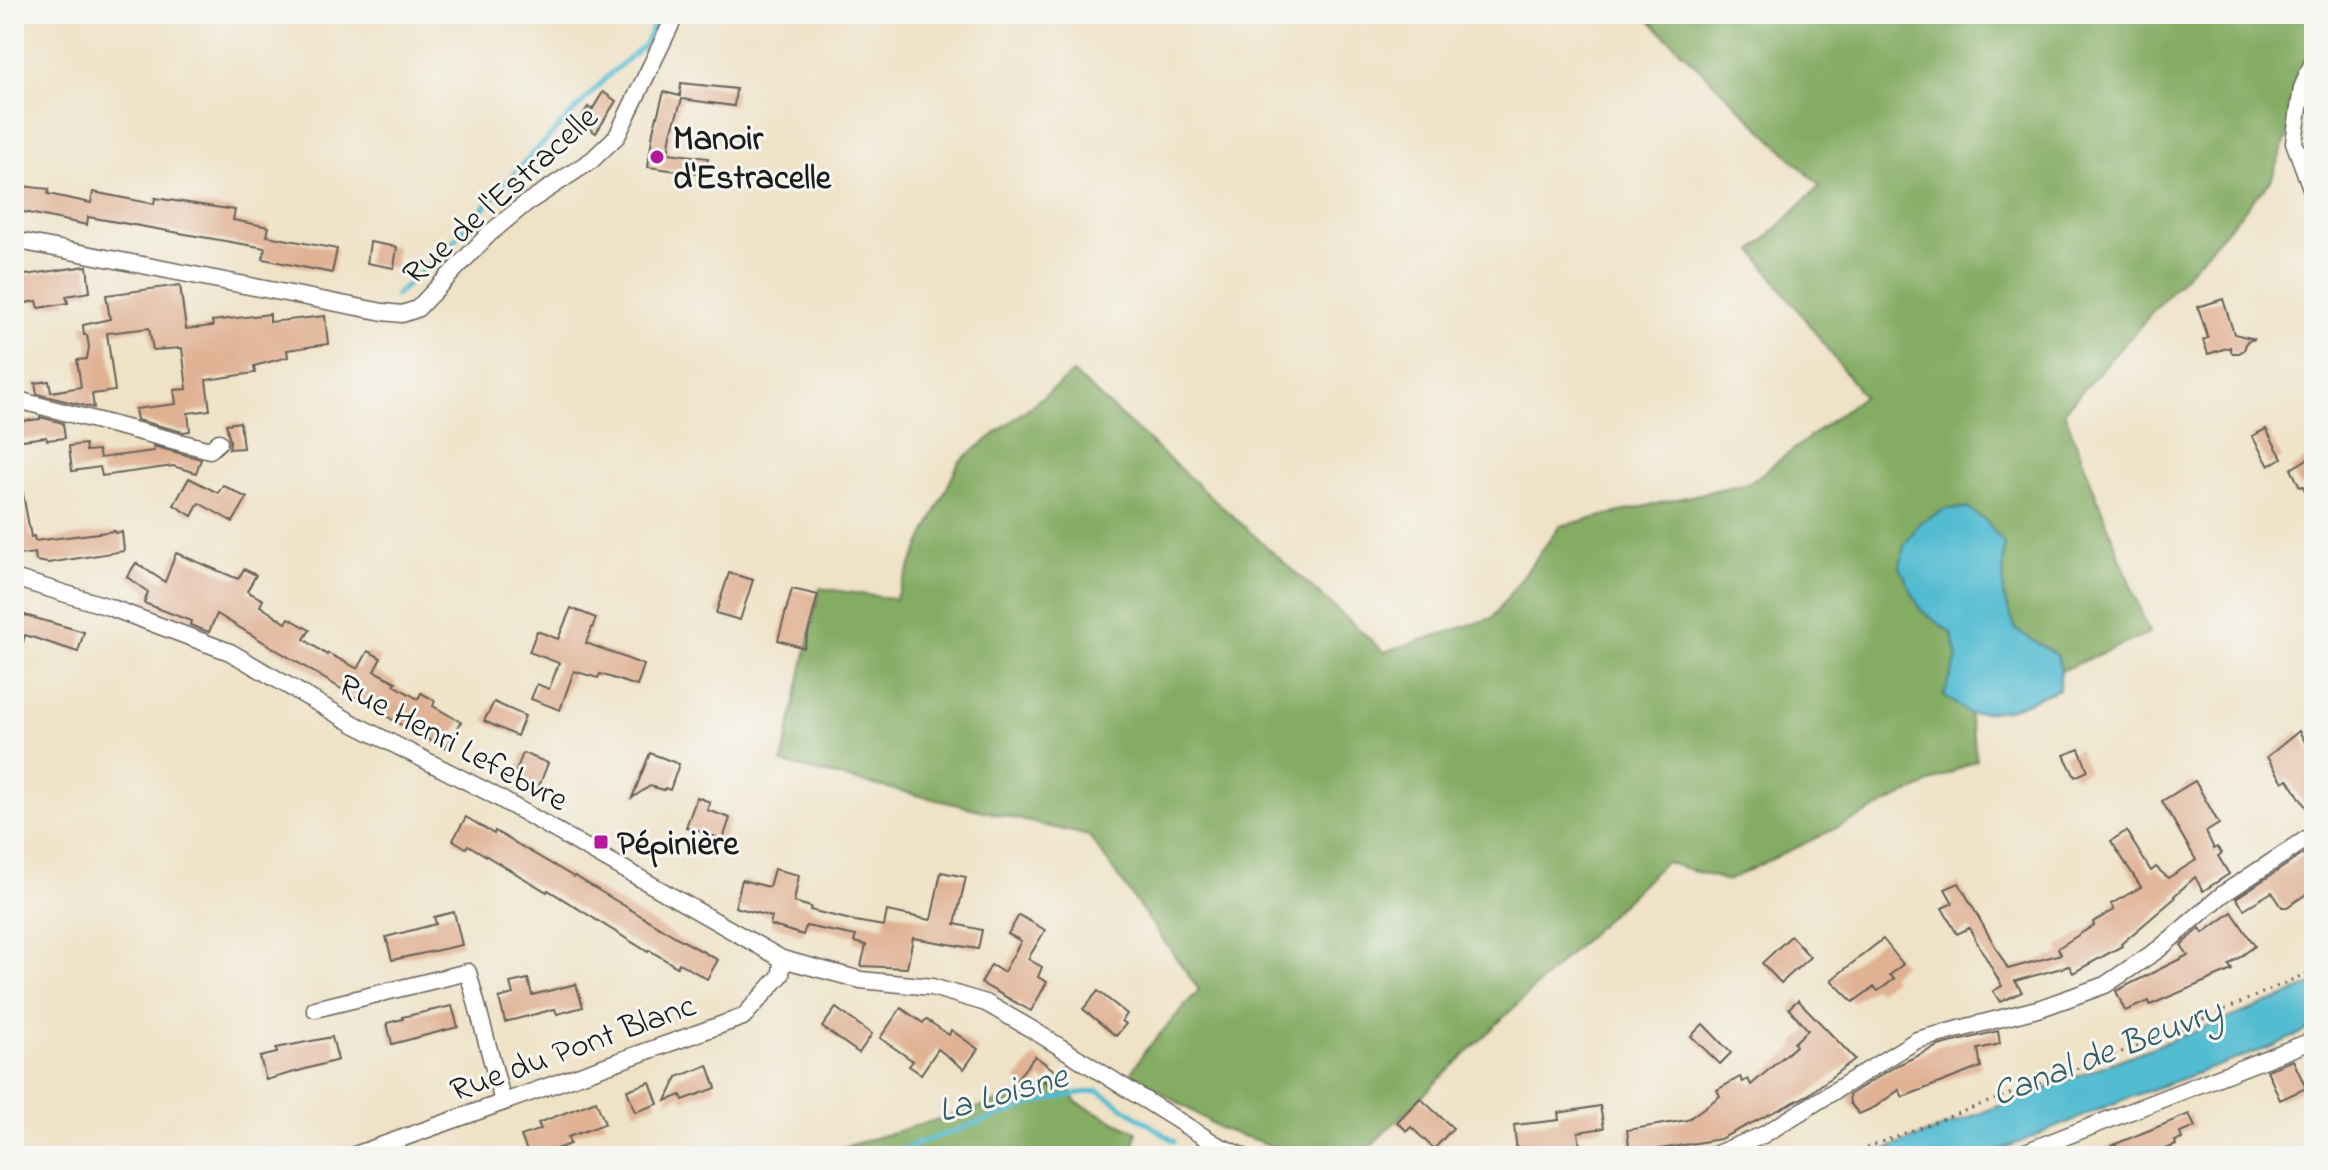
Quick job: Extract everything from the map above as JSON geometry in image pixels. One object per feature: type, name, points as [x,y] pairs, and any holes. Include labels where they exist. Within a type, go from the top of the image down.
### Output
[{"type":"street","name":"Rue de l'Estracelle","points":[[14,240],[383,312],[402,314],[417,309],[489,234],[592,160],[617,136],[676,14]]},
{"type":"street","points":[[2314,59],[2302,88],[2294,142],[2314,196]]},
{"type":"street","points":[[14,399],[210,450],[219,442]]},
{"type":"street","name":"Rue Henri Lefebvre","points":[[14,578],[109,607],[230,652],[354,724],[490,793],[782,959],[861,980],[932,987],[986,1003],[1211,1141],[1242,1156]]},
{"type":"street","points":[[1712,1156],[1763,1135],[1917,1040],[2041,1008],[2105,985],[2159,949],[2223,894],[2314,834]]},
{"type":"street","name":"Rue du Pont Blanc","points":[[352,1156],[743,1017],[781,975],[782,959]]},
{"type":"street","points":[[315,1009],[468,972],[503,1102]]},
{"type":"street","points":[[2015,1156],[2314,1040]]},
{"type":"path","points":[[1844,1156],[2172,1033],[2314,970]]},
{"type":"green space","points":[[1643,14],[2314,14],[2314,63],[2271,180],[2064,411],[2149,633],[2061,671],[2057,655],[2016,630],[2003,595],[2004,544],[1986,521],[1967,508],[1946,509],[1920,609],[1952,634],[1958,657],[1944,695],[1969,714],[1977,760],[1727,881],[1665,862],[1360,1156],[1304,1156],[1221,1129],[1131,1073],[1144,1052],[1199,990],[1089,836],[782,763],[820,588],[895,599],[959,462],[1073,373],[1384,652],[1492,618],[1560,526],[1751,482],[1863,396],[1753,251],[1820,186]]},
{"type":"green space","points":[[1067,1081],[1076,1102],[1137,1132],[1132,1156],[814,1156]]},
{"type":"water","points":[[1967,508],[1986,521],[2004,544],[2003,595],[2016,630],[2057,655],[2061,671],[2059,689],[2009,710],[1969,714],[1944,695],[1958,657],[1952,634],[1920,609],[1900,567],[1904,546],[1919,523],[1946,509]]},
{"type":"water","points":[[2314,983],[2314,1027],[2276,1045],[2122,1100],[1986,1156],[1868,1156],[2284,997]]},
{"type":"building","points":[[681,83],[736,89],[734,106],[682,99],[668,153],[708,158],[706,175],[648,167],[653,131],[664,92],[680,96]]},
{"type":"building","points":[[603,92],[616,101],[596,133],[580,119],[588,107],[592,110]]},
{"type":"building","points":[[22,186],[49,189],[48,194],[91,203],[93,192],[154,204],[155,198],[235,210],[233,220],[269,227],[267,236],[337,249],[332,273],[263,259],[265,248],[88,217],[87,225],[14,210],[14,189],[21,190]]},
{"type":"building","points":[[370,242],[397,247],[394,268],[367,263]]},
{"type":"building","points":[[87,266],[90,292],[66,296],[68,303],[39,308],[37,301],[14,305],[14,282],[19,281],[18,276]]},
{"type":"building","points":[[180,285],[186,329],[213,326],[212,321],[270,314],[270,322],[325,316],[328,344],[287,350],[288,357],[254,366],[255,373],[206,380],[210,410],[188,413],[190,431],[183,432],[137,420],[135,409],[176,404],[174,390],[187,389],[182,348],[153,350],[149,328],[107,333],[115,391],[92,394],[94,408],[37,394],[35,383],[49,381],[51,392],[81,387],[77,360],[87,359],[89,347],[83,325],[110,319],[106,295]]},
{"type":"building","points":[[2223,299],[2234,334],[2255,339],[2247,341],[2244,350],[2239,353],[2232,353],[2230,347],[2208,354],[2203,340],[2208,338],[2198,307]]},
{"type":"building","points":[[40,417],[63,423],[65,438],[14,441],[14,422]]},
{"type":"building","points":[[240,422],[243,448],[229,449],[226,424]]},
{"type":"building","points":[[2266,429],[2282,458],[2269,466],[2252,436]]},
{"type":"building","points":[[85,444],[86,451],[98,450],[100,458],[154,451],[153,446],[201,459],[196,473],[173,466],[102,476],[100,467],[72,471],[69,446]]},
{"type":"building","points":[[2314,455],[2314,512],[2303,486],[2300,487],[2291,469]]},
{"type":"building","points":[[189,478],[218,493],[223,485],[247,498],[233,522],[199,503],[192,516],[174,505]]},
{"type":"building","points":[[21,483],[31,537],[34,536],[35,541],[115,531],[122,532],[124,551],[48,563],[36,561],[35,553],[19,555],[14,523],[14,484]]},
{"type":"building","points":[[176,553],[238,579],[244,569],[256,575],[247,591],[263,600],[260,606],[286,623],[289,618],[310,630],[304,639],[327,655],[358,669],[368,651],[381,658],[374,671],[396,682],[394,685],[418,699],[421,693],[435,701],[433,706],[461,722],[445,748],[217,614],[209,632],[190,625],[191,621],[144,603],[148,592],[127,577],[136,563],[165,582]]},
{"type":"building","points":[[729,573],[753,580],[740,620],[716,613]]},
{"type":"building","points":[[792,589],[818,595],[804,648],[778,640]]},
{"type":"building","points":[[571,608],[596,618],[586,643],[644,665],[637,686],[600,674],[598,678],[574,671],[560,710],[531,699],[537,684],[549,689],[559,663],[529,652],[537,631],[558,639]]},
{"type":"building","points":[[14,612],[84,632],[78,652],[25,635],[18,660],[14,660]]},
{"type":"building","points":[[494,702],[525,716],[517,736],[484,721]]},
{"type":"building","points":[[2299,731],[2314,758],[2314,820],[2288,779],[2283,782],[2267,757]]},
{"type":"building","points":[[2079,749],[2088,771],[2075,777],[2064,755]]},
{"type":"building","points":[[523,753],[548,763],[538,789],[513,779]]},
{"type":"building","points":[[650,753],[679,764],[670,790],[650,786],[632,798]]},
{"type":"building","points":[[2195,781],[2219,824],[2206,832],[2214,849],[2217,847],[2222,853],[2218,856],[2229,874],[2203,891],[2195,877],[2122,946],[2073,973],[2069,966],[2015,981],[2022,992],[2000,1002],[1993,991],[2002,986],[1969,928],[1957,934],[1942,908],[1953,903],[1945,889],[1959,883],[2008,969],[2061,954],[2058,948],[2114,910],[2111,904],[2141,887],[2111,841],[2126,831],[2151,871],[2156,867],[2168,878],[2196,860],[2162,801]]},
{"type":"building","points":[[697,797],[710,802],[707,810],[730,818],[723,839],[686,827]]},
{"type":"building","points":[[466,817],[575,876],[718,960],[707,979],[679,963],[677,967],[648,952],[548,890],[468,845],[466,848],[453,840]]},
{"type":"building","points":[[2314,847],[2314,889],[2287,907],[2282,907],[2272,892],[2244,909],[2236,898]]},
{"type":"building","points":[[774,869],[799,875],[794,902],[811,907],[810,910],[884,926],[887,911],[931,920],[941,872],[966,877],[955,924],[982,930],[978,949],[913,938],[907,968],[861,966],[866,945],[854,942],[856,936],[806,926],[803,935],[770,925],[772,917],[735,907],[742,880],[769,887]]},
{"type":"building","points":[[454,912],[462,945],[392,960],[386,937],[436,924],[434,917]]},
{"type":"building","points":[[2232,912],[2255,946],[2229,965],[2232,970],[2150,1005],[2149,1001],[2125,1011],[2116,991],[2188,955],[2181,945],[2200,928],[2203,933]]},
{"type":"building","points":[[1019,915],[1045,930],[1028,959],[1042,967],[1038,977],[1047,982],[1031,1011],[981,983],[991,965],[1003,972],[1005,970],[1021,941],[1008,934]]},
{"type":"building","points":[[1791,936],[1810,957],[1781,983],[1762,963]]},
{"type":"building","points":[[1883,939],[1903,964],[1890,975],[1894,979],[1885,986],[1878,991],[1874,987],[1853,1002],[1831,980]]},
{"type":"building","points":[[528,979],[532,995],[576,984],[583,1007],[557,1014],[555,1009],[505,1022],[499,998],[513,994],[510,983]]},
{"type":"building","points":[[1098,991],[1127,1014],[1122,1021],[1126,1024],[1116,1036],[1083,1009]]},
{"type":"building","points":[[1798,1000],[1855,1059],[1808,1095],[1720,1139],[1630,1154],[1627,1130],[1687,1120],[1720,1096],[1717,1090],[1740,1077],[1743,1082],[1748,1079],[1751,1085],[1796,1046],[1794,1043],[1808,1030],[1789,1008]]},
{"type":"building","points":[[452,1006],[458,1027],[392,1044],[387,1023]]},
{"type":"building","points":[[836,1008],[872,1034],[859,1053],[822,1027]]},
{"type":"building","points":[[901,1008],[923,1023],[926,1019],[949,1035],[951,1030],[978,1049],[964,1069],[938,1049],[921,1074],[909,1066],[913,1061],[880,1038]]},
{"type":"building","points":[[1703,1024],[1731,1053],[1720,1064],[1691,1036]]},
{"type":"building","points":[[1998,1031],[2000,1044],[1978,1049],[1981,1067],[1903,1097],[1899,1090],[1859,1114],[1850,1103],[1849,1095],[1898,1065],[1938,1046]]},
{"type":"building","points":[[332,1037],[338,1060],[266,1080],[260,1057],[277,1053],[276,1048]]},
{"type":"building","points":[[1035,1056],[1055,1071],[1046,1083],[1041,1079],[1031,1090],[1016,1080]]},
{"type":"building","points":[[2293,1060],[2306,1088],[2280,1100],[2267,1070]]},
{"type":"building","points":[[708,1065],[716,1088],[683,1100],[681,1095],[666,1101],[677,1077]]},
{"type":"building","points":[[650,1082],[658,1104],[635,1112],[627,1090]]},
{"type":"building","points":[[1420,1098],[1453,1128],[1434,1149],[1411,1127],[1407,1131],[1397,1122]]},
{"type":"building","points":[[596,1101],[605,1124],[568,1137],[570,1144],[529,1156],[521,1136],[541,1129],[538,1123]]},
{"type":"building","points":[[1600,1106],[1604,1128],[1578,1132],[1580,1147],[1544,1152],[1544,1156],[1522,1156],[1517,1152],[1514,1125],[1559,1120],[1558,1113]]},
{"type":"building","points":[[2189,1114],[2195,1127],[2180,1133],[2182,1139],[2175,1141],[2176,1145],[2146,1156],[2086,1156]]},
{"type":"waterway","points":[[395,296],[444,252],[519,168],[610,74],[644,45],[660,14]]},
{"type":"waterway","name":"La Loisne","points":[[881,1156],[1042,1101],[1099,1091],[1174,1141]]},
{"type":"place","name":"Manoir d'Estracelle","points":[[657,157]]},
{"type":"place","name":"Pépinière","points":[[601,842]]},
{"type":"water label","name":"Canal de Beuvry","points":[[2106,1050]]}]
